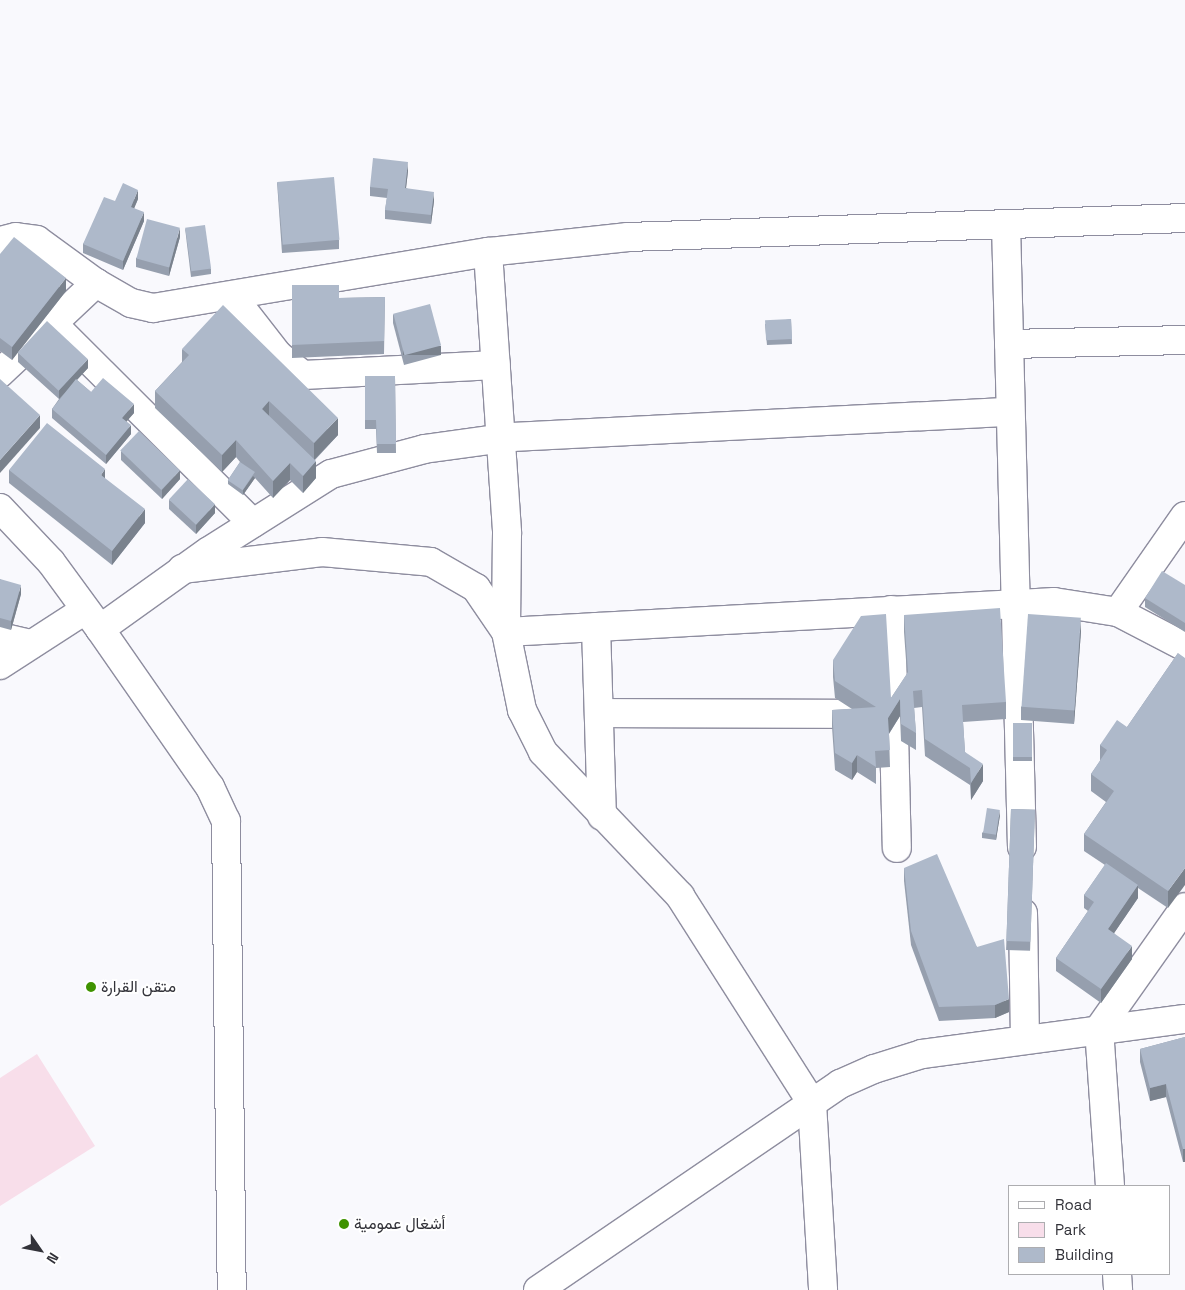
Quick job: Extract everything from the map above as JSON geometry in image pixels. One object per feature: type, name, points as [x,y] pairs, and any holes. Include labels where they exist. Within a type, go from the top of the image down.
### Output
[{"type":"street","points":[[0,241],[16,237],[36,240],[96,283],[131,302],[153,308],[233,297],[488,252],[628,237],[1185,218]]},
{"type":"street","points":[[1006,224],[1017,604],[1025,1038]]},
{"type":"street","points":[[488,252],[509,592],[506,632],[522,710],[543,752],[680,896],[812,1103],[823,1290]]},
{"type":"street","points":[[0,373],[96,283]]},
{"type":"street","points":[[233,297],[278,355],[303,375],[496,365]]},
{"type":"street","points":[[53,324],[254,523]]},
{"type":"street","points":[[1009,344],[1185,340]]},
{"type":"street","points":[[0,665],[31,644],[93,620],[182,569],[331,474],[424,449],[501,439],[1010,412]]},
{"type":"street","points":[[0,508],[50,562],[93,620],[210,787],[226,821],[232,1290]]},
{"type":"street","points":[[1118,612],[1185,516]]},
{"type":"street","points":[[182,569],[322,552],[431,562],[476,588],[506,632]]},
{"type":"street","points":[[506,632],[1054,602],[1118,612],[1185,647]]},
{"type":"street","points":[[892,610],[897,848]]},
{"type":"street","points":[[596,627],[602,816]]},
{"type":"street","points":[[0,638],[31,644]]},
{"type":"street","points":[[599,713],[895,714]]},
{"type":"street","points":[[1110,1185],[1099,1029],[1185,907]]},
{"type":"street","points":[[538,1290],[840,1084],[922,1054],[1025,1038],[1185,1019]]},
{"type":"street","points":[[1117,1275],[1118,1290]]},
{"type":"green space","points":[[37,1054],[95,1146],[0,1206],[0,1078]]},
{"type":"building","points":[[373,158],[408,162],[405,188],[434,192],[431,215],[385,210],[388,189],[370,187]]},
{"type":"building","points":[[334,177],[339,240],[283,245],[277,182]]},
{"type":"building","points":[[123,183],[138,190],[131,207],[144,212],[123,261],[83,244],[104,197],[115,201]]},
{"type":"building","points":[[147,219],[180,228],[169,267],[136,259]]},
{"type":"building","points":[[205,225],[211,269],[191,271],[185,228]]},
{"type":"building","points":[[14,237],[66,278],[12,347],[0,338],[0,254]]},
{"type":"building","points":[[292,285],[339,285],[339,298],[385,297],[384,341],[292,345]]},
{"type":"building","points":[[430,304],[441,346],[404,355],[393,314]]},
{"type":"building","points":[[223,305],[338,418],[314,443],[269,401],[262,409],[316,461],[303,476],[290,463],[273,481],[236,440],[222,455],[155,391],[189,355],[182,349]]},
{"type":"building","points":[[791,319],[792,339],[766,340],[765,320]]},
{"type":"building","points":[[47,321],[88,359],[59,391],[18,352]]},
{"type":"building","points":[[365,376],[395,376],[396,444],[377,444],[376,420],[365,420]]},
{"type":"building","points":[[103,378],[134,404],[122,418],[131,425],[106,455],[52,409],[76,379],[91,392]]},
{"type":"building","points":[[0,379],[40,415],[0,460]]},
{"type":"building","points":[[47,423],[105,469],[101,475],[145,509],[112,551],[9,470]]},
{"type":"building","points":[[139,431],[180,471],[161,490],[120,450]]},
{"type":"building","points":[[240,462],[255,472],[243,490],[228,480]]},
{"type":"building","points":[[188,479],[215,504],[196,525],[169,499]]},
{"type":"building","points":[[1162,571],[1185,585],[1185,623],[1145,598]]},
{"type":"building","points":[[0,579],[21,585],[11,621],[0,618]]},
{"type":"building","points":[[1000,608],[1006,702],[962,705],[965,752],[983,764],[971,783],[970,768],[925,739],[922,690],[913,691],[916,733],[901,724],[900,699],[888,718],[890,750],[875,751],[876,767],[857,755],[852,763],[835,753],[832,710],[876,707],[835,681],[833,660],[861,616],[886,614],[891,698],[908,672],[904,615]]},
{"type":"building","points":[[1028,614],[1081,618],[1074,710],[1022,707]]},
{"type":"building","points":[[1178,653],[1185,658],[1185,868],[1168,891],[1084,834],[1114,791],[1091,774],[1107,750],[1100,745],[1117,720],[1127,727]]},
{"type":"building","points":[[1013,723],[1032,723],[1032,757],[1013,757]]},
{"type":"building","points":[[987,808],[1000,810],[996,835],[983,833]]},
{"type":"building","points":[[1011,809],[1035,810],[1030,942],[1006,941]]},
{"type":"building","points":[[937,854],[977,947],[1004,939],[1009,999],[995,1005],[939,1007],[911,931],[904,868]]},
{"type":"building","points":[[1106,863],[1138,885],[1108,929],[1132,946],[1101,989],[1056,958],[1094,902],[1084,895]]},
{"type":"building","points":[[1185,1037],[1185,1149],[1183,1149],[1166,1084],[1150,1088],[1140,1049]]},
{"type":"place","name":"متقن القرارة","points":[[91,987]]},
{"type":"place","name":"أشغال عمومية","points":[[344,1224]]}]
